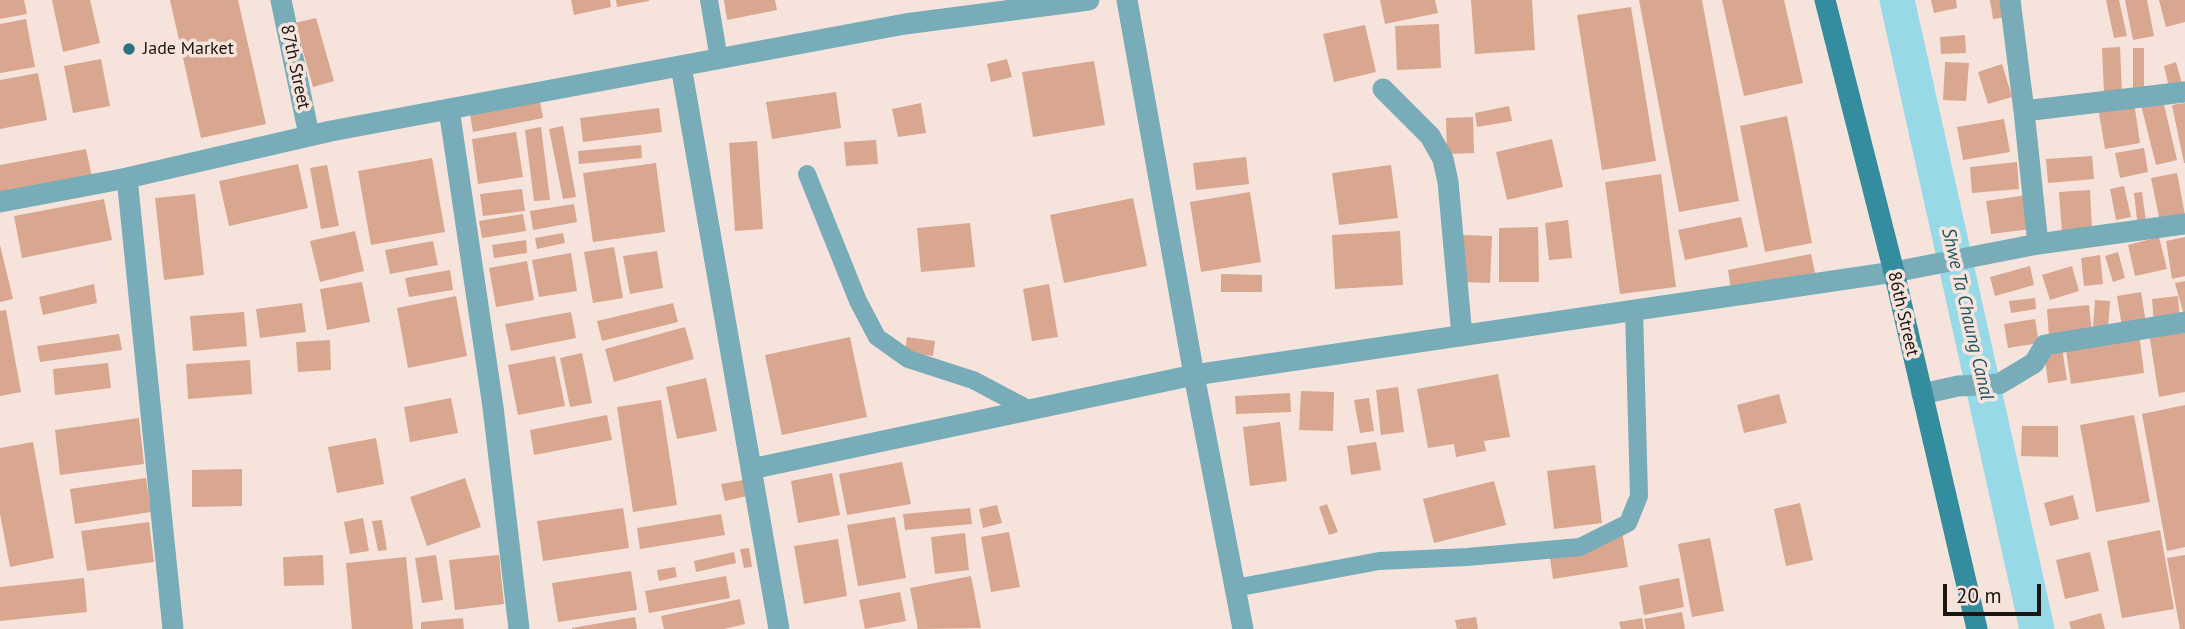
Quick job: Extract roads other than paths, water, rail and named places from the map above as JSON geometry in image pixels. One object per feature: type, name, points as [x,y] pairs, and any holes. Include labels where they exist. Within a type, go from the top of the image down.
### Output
[{"type":"main road","name":"86th Street","points":[[1825,0],[1894,272],[1978,629]]},
{"type":"street","name":"87th Street","points":[[281,0],[309,135]]},
{"type":"street","points":[[0,202],[127,178],[309,135],[905,24],[1089,0]]},
{"type":"street","points":[[1127,0],[1194,375],[1243,629]]},
{"type":"street","points":[[2010,0],[2038,244]]},
{"type":"street","points":[[681,66],[779,629]]},
{"type":"street","points":[[1383,89],[1430,136],[1443,159],[1448,182],[1462,335]]},
{"type":"street","points":[[2024,110],[2185,92]]},
{"type":"street","points":[[449,109],[493,407],[519,629]]},
{"type":"street","points":[[127,178],[173,629]]},
{"type":"street","points":[[751,469],[1194,375],[1894,272],[2038,244],[2185,225]]},
{"type":"street","points":[[1922,394],[1958,386],[1999,384],[2034,363],[2045,345],[2185,322]]},
{"type":"lane","points":[[709,0],[719,59]]},
{"type":"lane","points":[[807,174],[858,301],[877,337],[908,359],[972,380],[1030,410]]},
{"type":"lane","points":[[1235,588],[1379,561],[1580,548],[1628,523],[1639,496],[1634,310]]},
{"type":"waterway","name":"Shwe Ta Chaung Canal","points":[[1897,0],[2037,629]]},
{"type":"place","name":"Jade Market","points":[[129,49]]}]
